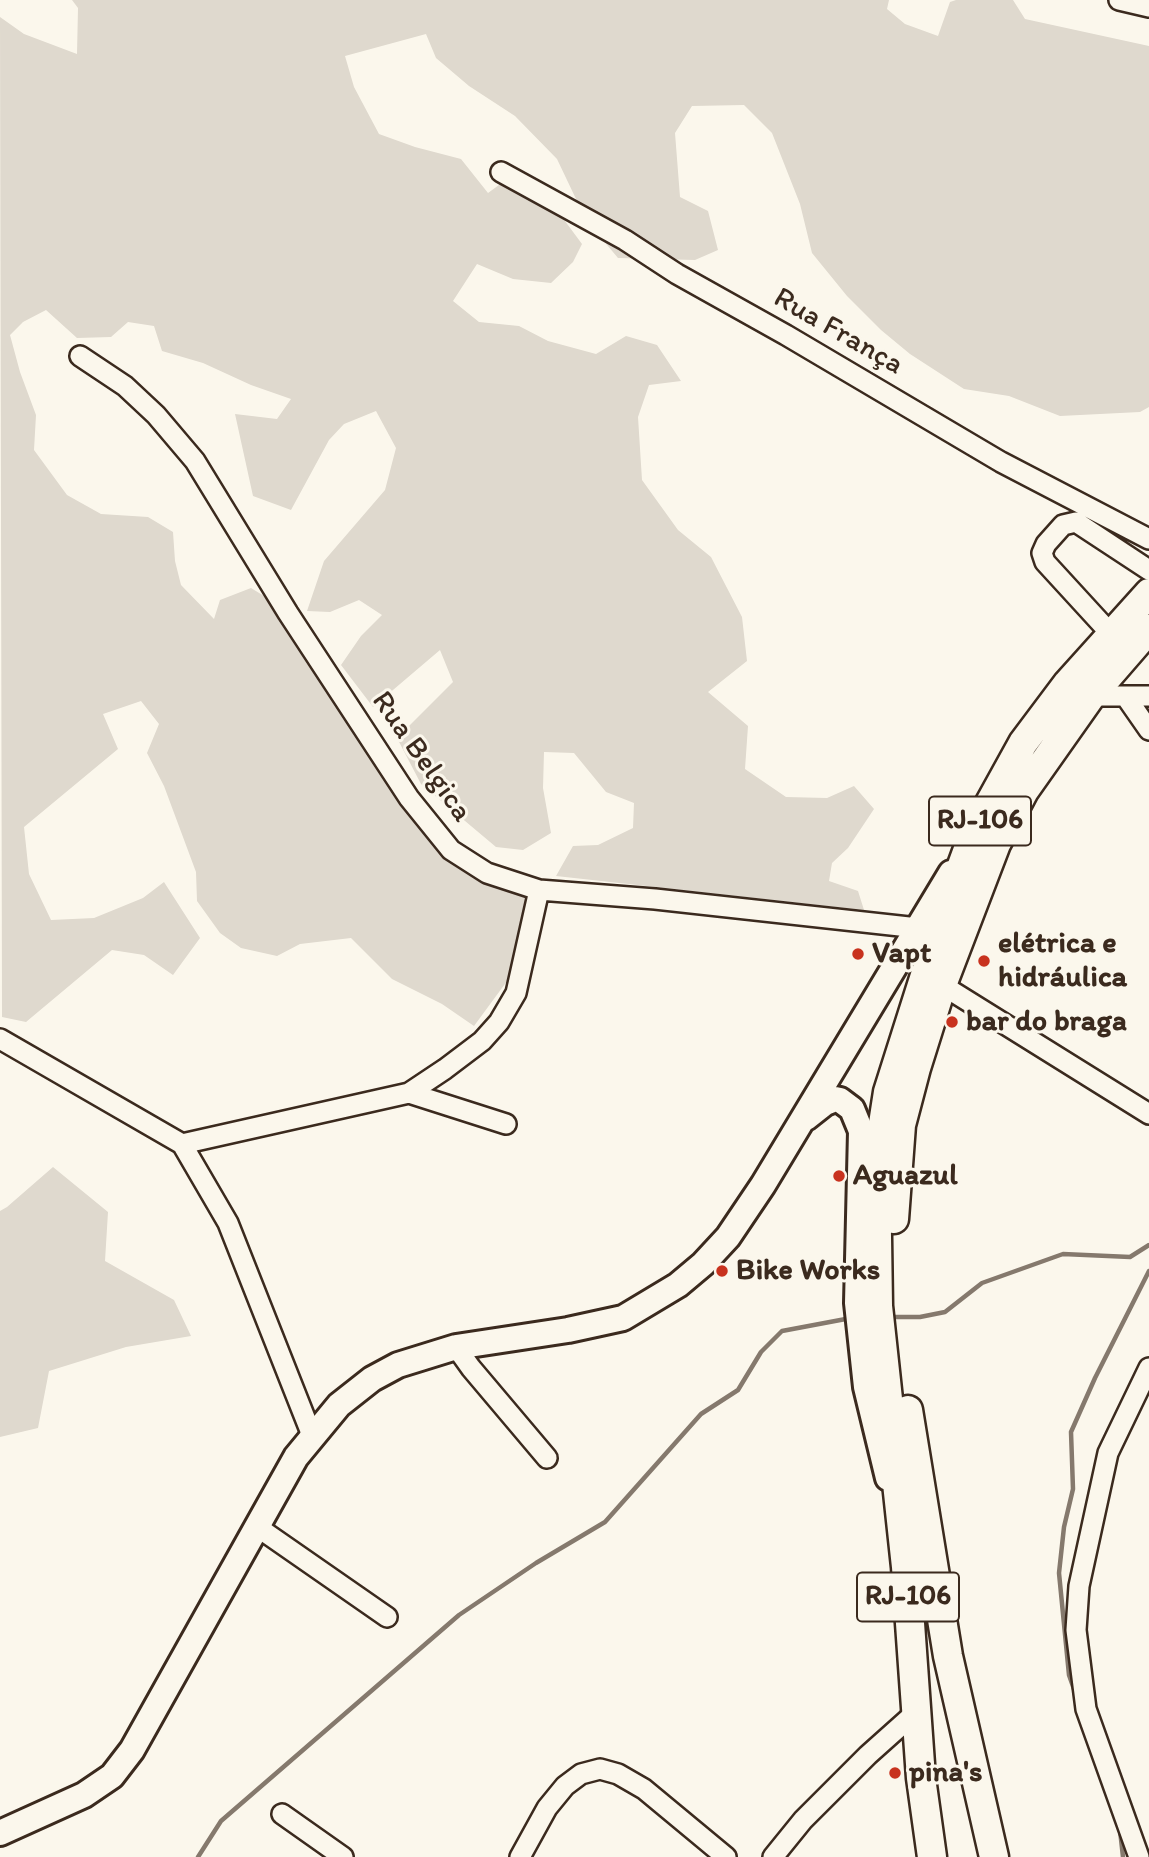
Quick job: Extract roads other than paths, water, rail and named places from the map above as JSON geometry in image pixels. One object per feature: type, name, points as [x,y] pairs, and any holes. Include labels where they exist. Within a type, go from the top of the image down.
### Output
[{"type":"highway","name":"RJ-106","points":[[932,1857],[921,1778],[901,1522],[878,1321],[876,1169],[888,1092],[946,909],[975,830],[1023,743],[1068,683],[1149,593]]},
{"type":"highway","name":"RJ-106","points":[[994,1857],[948,1656],[912,1444],[878,1321],[894,1204],[901,1125],[942,985],[996,844],[1024,792],[1091,696],[1149,629]]},
{"type":"highway","points":[[966,1742],[965,1775],[985,1857]]},
{"type":"highway","points":[[921,1778],[935,1821],[940,1857]]},
{"type":"main road","points":[[0,1833],[84,1795],[112,1776],[132,1750],[296,1457],[340,1405],[372,1379],[398,1365],[456,1347],[596,1325],[623,1318],[678,1284],[703,1264],[728,1237],[763,1185],[975,830]]},
{"type":"main road","points":[[798,1125],[825,1103],[835,1099],[846,1103],[859,1123],[862,1146],[857,1210],[878,1321]]},
{"type":"street","points":[[1119,0],[1149,7]]},
{"type":"street","name":"Rua França","points":[[501,172],[625,240],[677,274],[1001,461],[1149,539]]},
{"type":"street","name":"Rua Belgica","points":[[80,356],[125,386],[156,415],[195,461],[288,613],[409,798],[451,850],[487,873],[539,890],[655,899],[918,928]]},
{"type":"street","points":[[1111,634],[1045,562],[1042,554],[1046,544],[1063,525],[1076,522],[1149,570]]},
{"type":"street","points":[[1091,696],[1149,696]]},
{"type":"street","points":[[1126,696],[1149,730]]},
{"type":"street","points":[[182,1144],[409,1093],[482,1041],[499,1022],[516,993],[539,890]]},
{"type":"street","points":[[942,985],[1149,1114]]},
{"type":"street","points":[[0,1039],[182,1144],[228,1223],[313,1438]]},
{"type":"street","points":[[409,1093],[506,1124]]},
{"type":"street","points":[[456,1347],[547,1458]]},
{"type":"street","points":[[1139,1857],[1086,1709],[1076,1630],[1079,1586],[1108,1453],[1149,1368]]},
{"type":"street","points":[[256,1526],[387,1618]]},
{"type":"street","points":[[773,1857],[803,1820],[915,1713]]},
{"type":"street","points":[[520,1857],[547,1808],[565,1786],[581,1774],[600,1769],[618,1774],[644,1789],[726,1857]]},
{"type":"street","points":[[282,1814],[343,1857]]},
{"type":"waterway","points":[[888,1317],[920,1317],[945,1312],[982,1283],[1063,1254],[1130,1257],[1149,1245]]},
{"type":"waterway","points":[[1075,1692],[1069,1675],[1059,1573],[1064,1527],[1073,1489],[1071,1432],[1149,1271]]},
{"type":"waterway","points":[[198,1857],[221,1821],[459,1615],[536,1563],[605,1522],[701,1414],[738,1390],[761,1352],[782,1331],[851,1318]]},
{"type":"waterway","points":[[1120,1830],[1123,1857]]},
{"type":"place","name":"Vapt","points":[[858,954]]},
{"type":"place","name":"elétrica e hidráulica","points":[[984,961]]},
{"type":"place","name":"bar do braga","points":[[952,1022]]},
{"type":"place","name":"Aguazul","points":[[839,1176]]},
{"type":"place","name":"Bike Works","points":[[722,1271]]},
{"type":"place","name":"pina's","points":[[895,1773]]}]
